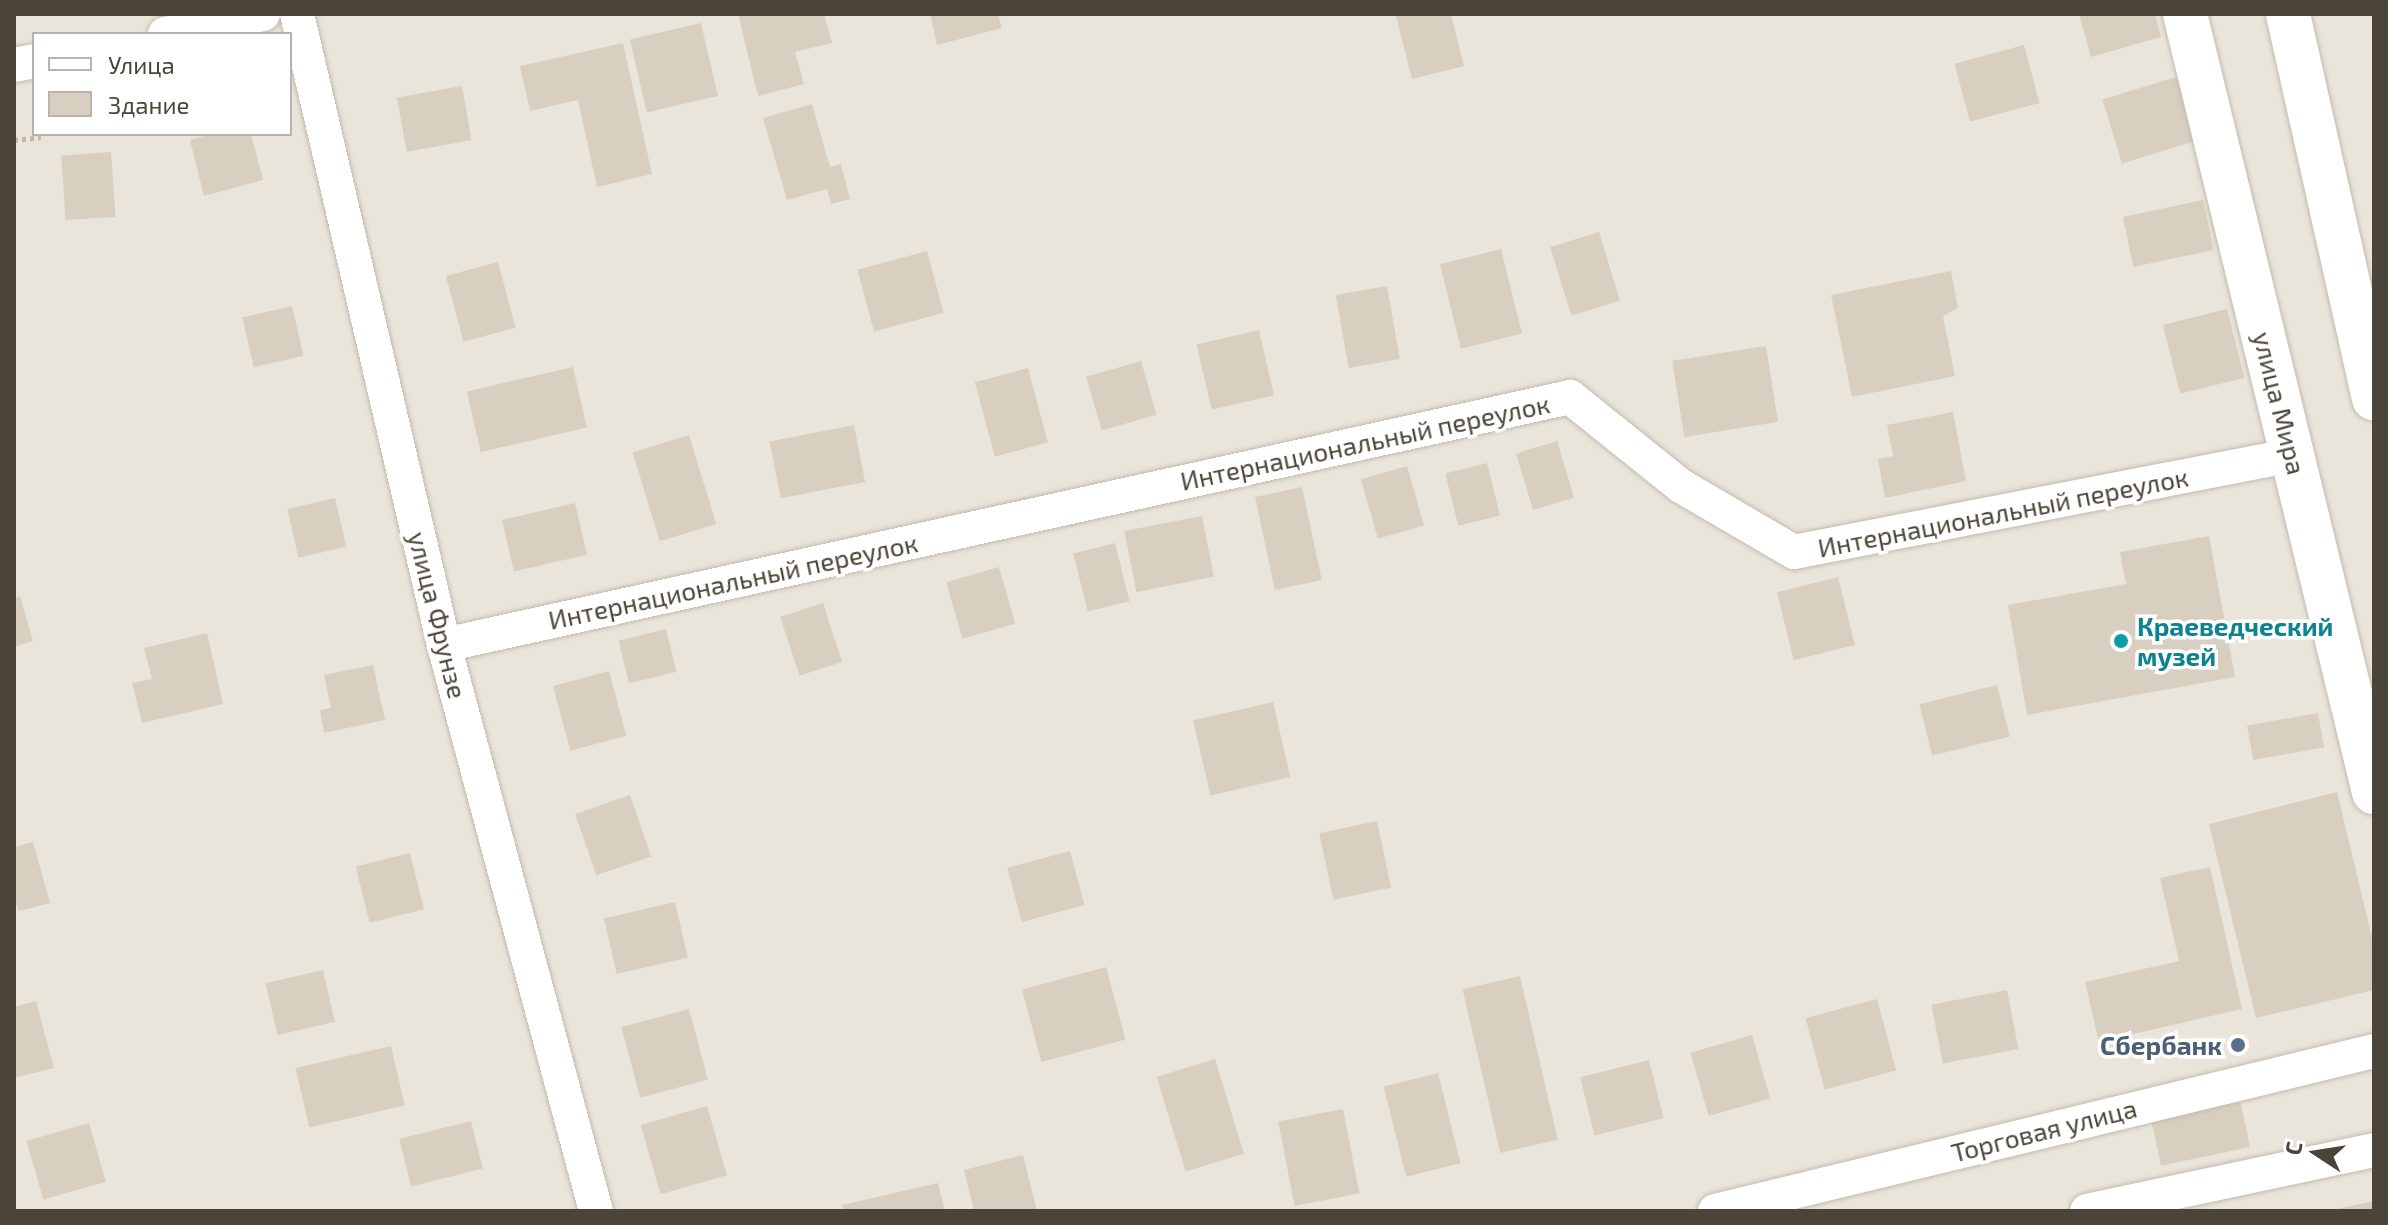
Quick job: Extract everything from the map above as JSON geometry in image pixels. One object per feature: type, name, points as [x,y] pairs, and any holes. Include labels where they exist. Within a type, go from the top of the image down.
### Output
[{"type":"street","points":[[175,32],[263,14]]},
{"type":"street","name":"улица Фрунзе","points":[[297,14],[444,645],[596,1211]]},
{"type":"street","name":"улица Мира","points":[[2185,14],[2374,792]]},
{"type":"street","points":[[2288,14],[2374,398]]},
{"type":"street","name":"Интернациональный переулок","points":[[444,645],[1570,397],[1681,486],[1794,552],[2293,455]]},
{"type":"street","name":"Торговая улица","points":[[1715,1211],[2374,1051]]},
{"type":"street","points":[[2087,1211],[2374,1150]]},
{"type":"path","points":[[14,140],[41,137]]},
{"type":"shaded area","points":[[14,14],[2374,14],[2374,1211],[14,1211]]},
{"type":"building","points":[[738,14],[824,14],[832,43],[795,52],[804,84],[758,96]]},
{"type":"building","points":[[930,14],[998,14],[1002,28],[937,45]]},
{"type":"building","points":[[1451,14],[1464,66],[1412,79],[1396,16]]},
{"type":"building","points":[[2079,14],[2155,14],[2161,37],[2091,57]]},
{"type":"building","points":[[701,23],[718,96],[647,112],[630,39]]},
{"type":"building","points":[[623,43],[652,174],[597,187],[578,100],[530,111],[520,66]]},
{"type":"building","points":[[2024,45],[2040,103],[1970,122],[1954,64]]},
{"type":"building","points":[[2176,77],[2196,141],[2122,164],[2102,100]]},
{"type":"building","points":[[462,86],[472,140],[407,152],[397,97]]},
{"type":"building","points":[[812,104],[830,167],[841,164],[850,199],[831,204],[827,189],[787,200],[763,118]]},
{"type":"building","points":[[204,136],[252,136],[263,180],[204,196],[190,140]]},
{"type":"building","points":[[111,152],[116,217],[66,220],[61,155]]},
{"type":"building","points":[[2203,200],[2214,250],[2133,267],[2123,217]]},
{"type":"building","points":[[1599,232],[1620,301],[1571,316],[1550,247]]},
{"type":"building","points":[[1501,249],[1522,333],[1461,349],[1440,264]]},
{"type":"building","points":[[927,251],[944,313],[874,331],[857,270]]},
{"type":"building","points":[[498,262],[516,328],[463,342],[446,276]]},
{"type":"building","points":[[1951,271],[1958,308],[1943,316],[1955,376],[1852,397],[1831,295]]},
{"type":"building","points":[[1387,286],[1400,359],[1349,368],[1336,295]]},
{"type":"building","points":[[292,306],[303,356],[254,367],[242,317]]},
{"type":"building","points":[[2227,309],[2244,378],[2180,394],[2163,325]]},
{"type":"building","points":[[1259,330],[1274,395],[1212,410],[1197,344]]},
{"type":"building","points":[[1766,346],[1778,422],[1684,437],[1672,361]]},
{"type":"building","points":[[1141,361],[1156,415],[1102,431],[1086,377]]},
{"type":"building","points":[[573,367],[587,427],[481,452],[467,392]]},
{"type":"building","points":[[1028,368],[1048,442],[995,457],[975,382]]},
{"type":"building","points":[[1953,412],[1966,481],[1885,498],[1878,459],[1893,456],[1887,425]]},
{"type":"building","points":[[854,425],[865,482],[781,498],[770,441]]},
{"type":"building","points":[[689,435],[716,524],[660,541],[633,452]]},
{"type":"building","points":[[1557,441],[1574,497],[1533,510],[1516,454]]},
{"type":"building","points":[[1487,463],[1500,515],[1458,526],[1445,473]]},
{"type":"building","points":[[1407,466],[1424,526],[1378,539],[1361,479]]},
{"type":"building","points":[[1302,487],[1322,580],[1275,590],[1255,497]]},
{"type":"building","points":[[335,498],[346,547],[299,558],[287,509]]},
{"type":"building","points":[[575,503],[587,555],[514,572],[502,520]]},
{"type":"building","points":[[1202,516],[1214,577],[1136,592],[1124,531]]},
{"type":"building","name":"Краеведческий музей","points":[[2209,536],[2235,677],[2027,715],[2008,605],[2126,584],[2120,552]]},
{"type":"building","points":[[1115,543],[1130,601],[1088,612],[1073,553]]},
{"type":"building","points":[[999,567],[1015,624],[962,639],[946,582]]},
{"type":"building","points":[[1838,577],[1855,645],[1794,660],[1777,592]]},
{"type":"building","points":[[20,596],[33,641],[14,647],[14,598]]},
{"type":"building","points":[[823,603],[842,662],[799,676],[780,617]]},
{"type":"building","points":[[666,629],[677,672],[629,684],[618,641]]},
{"type":"building","points":[[207,633],[223,704],[142,723],[132,683],[152,679],[144,648]]},
{"type":"building","points":[[373,665],[385,720],[324,733],[320,710],[331,708],[324,675]]},
{"type":"building","points":[[609,671],[626,736],[570,751],[553,686]]},
{"type":"building","points":[[1997,685],[2010,736],[1932,756],[1919,704]]},
{"type":"building","points":[[1273,702],[1290,777],[1210,795],[1193,720]]},
{"type":"building","points":[[2318,713],[2324,747],[2253,760],[2247,726]]},
{"type":"building","points":[[2337,792],[2374,946],[2374,990],[2256,1018],[2209,824]]},
{"type":"building","points":[[630,795],[651,856],[596,875],[575,814]]},
{"type":"building","points":[[1377,821],[1391,888],[1333,900],[1319,833]]},
{"type":"building","points":[[33,842],[50,903],[19,911],[14,900],[14,847]]},
{"type":"building","points":[[1070,851],[1084,905],[1022,922],[1007,868]]},
{"type":"building","points":[[410,853],[424,909],[370,923],[356,867]]},
{"type":"building","points":[[2210,867],[2242,1009],[2099,1042],[2085,982],[2179,961],[2160,878]]},
{"type":"building","points":[[675,902],[688,958],[617,974],[604,918]]},
{"type":"building","points":[[1106,967],[1125,1039],[1041,1062],[1022,990]]},
{"type":"building","points":[[323,970],[335,1022],[277,1035],[266,983]]},
{"type":"building","points":[[1520,976],[1558,1140],[1500,1153],[1463,989]]},
{"type":"building","points":[[2007,990],[2018,1049],[1943,1064],[1931,1005]]},
{"type":"building","points":[[1877,999],[1896,1070],[1825,1090],[1806,1018]]},
{"type":"building","points":[[36,1001],[54,1068],[14,1078],[14,1007]]},
{"type":"building","points":[[689,1009],[708,1080],[640,1098],[621,1027]]},
{"type":"building","points":[[1752,1035],[1770,1098],[1709,1116],[1690,1053]]},
{"type":"building","points":[[391,1046],[405,1105],[309,1127],[296,1068]]},
{"type":"building","points":[[1215,1059],[1244,1154],[1186,1172],[1157,1077]]},
{"type":"building","points":[[1649,1060],[1664,1118],[1595,1135],[1580,1077]]},
{"type":"building","points":[[1438,1073],[1460,1163],[1406,1177],[1384,1087]]},
{"type":"building","points":[[2240,1100],[2250,1147],[2161,1166],[2151,1119]]},
{"type":"building","points":[[707,1106],[727,1175],[661,1194],[641,1125]]},
{"type":"building","points":[[1343,1109],[1359,1193],[1295,1206],[1278,1122]]},
{"type":"building","points":[[471,1121],[483,1169],[411,1186],[399,1139]]},
{"type":"building","points":[[89,1123],[106,1182],[43,1200],[27,1141]]},
{"type":"building","points":[[1023,1155],[1037,1211],[974,1211],[964,1170]]},
{"type":"building","points":[[938,1183],[945,1211],[843,1211],[842,1205]]},
{"type":"building","points":[[2374,1201],[2374,1211],[2332,1210]]},
{"type":"place","name":"Краеведческий музей","points":[[2121,641]]},
{"type":"place","name":"Сбербанк","points":[[2238,1045]]}]
